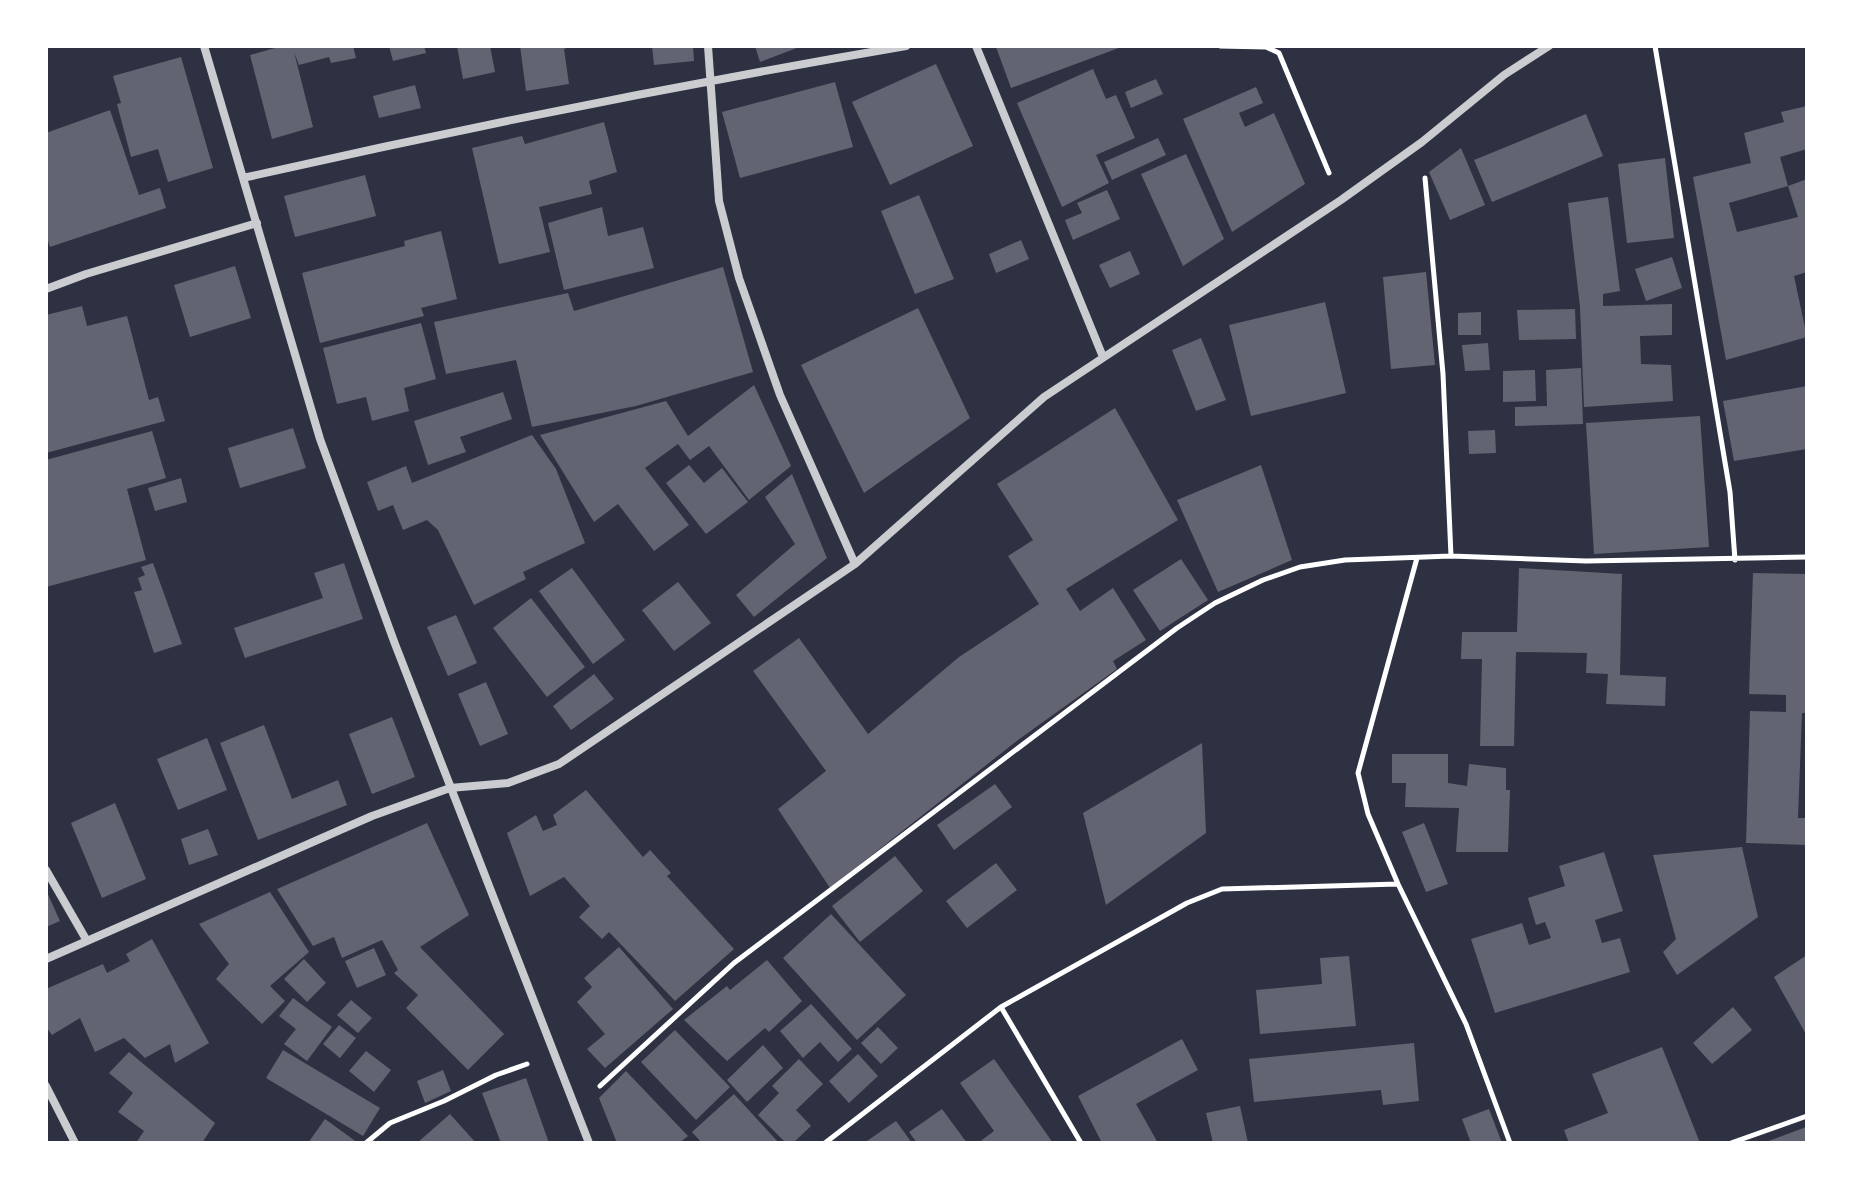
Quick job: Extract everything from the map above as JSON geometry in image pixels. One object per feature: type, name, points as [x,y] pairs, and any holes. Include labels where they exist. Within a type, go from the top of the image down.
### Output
[{"type":"street","points":[[204,46],[320,439],[450,788],[589,1143]]},
{"type":"street","points":[[708,46],[719,201],[739,278],[780,395],[855,564]]},
{"type":"street","points":[[243,178],[428,135],[712,79],[906,46]]},
{"type":"street","points":[[976,46],[1103,357]]},
{"type":"street","points":[[46,959],[372,816],[450,788],[508,783],[559,764],[855,564],[1044,397],[1341,200],[1422,142],[1504,75],[1549,46]]},
{"type":"street","points":[[46,289],[257,223]]},
{"type":"street","points":[[46,870],[87,941]]},
{"type":"street","points":[[46,1086],[75,1143]]},
{"type":"path","points":[[1220,46],[1266,47],[1279,53],[1341,200]]},
{"type":"path","points":[[1655,46],[1730,492],[1735,560]]},
{"type":"path","points":[[1422,142],[1443,374],[1451,556]]},
{"type":"path","points":[[576,1109],[734,963],[1177,628],[1215,603],[1263,580],[1300,567],[1345,560],[1451,556],[1586,561],[1807,557]]},
{"type":"path","points":[[1417,558],[1358,773],[1368,814],[1398,884],[1466,1024],[1510,1143]]},
{"type":"path","points":[[825,1143],[1001,1007],[1187,903],[1222,889],[1398,884]]},
{"type":"path","points":[[1001,1007],[1081,1143]]},
{"type":"path","points":[[366,1143],[390,1123],[496,1075],[554,1054]]},
{"type":"path","points":[[1731,1143],[1807,1116]]},
{"type":"building","points":[[282,46],[353,46],[356,58],[331,63],[329,57],[299,65],[294,52],[313,127],[272,139],[250,55]]},
{"type":"building","points":[[389,46],[424,46],[426,53],[393,61]]},
{"type":"building","points":[[457,46],[490,46],[495,72],[463,79]]},
{"type":"building","points":[[520,46],[572,46],[564,49],[569,84],[526,91]]},
{"type":"building","points":[[652,46],[693,46],[694,61],[654,65]]},
{"type":"building","points":[[755,46],[802,46],[760,62]]},
{"type":"building","points":[[1124,46],[1011,88],[996,47]]},
{"type":"building","points":[[181,57],[213,168],[168,182],[158,149],[131,157],[113,76]]},
{"type":"building","points":[[936,64],[973,146],[890,185],[852,102]]},
{"type":"building","points":[[1093,69],[1106,99],[1116,95],[1135,138],[1096,155],[1109,183],[1062,207],[1017,103]]},
{"type":"building","points":[[1156,79],[1163,94],[1131,108],[1125,92]]},
{"type":"building","points":[[835,82],[853,147],[740,178],[722,112]]},
{"type":"building","points":[[415,85],[421,108],[379,118],[373,96]]},
{"type":"building","points":[[1256,87],[1263,103],[1239,113],[1245,127],[1274,113],[1305,184],[1232,232],[1183,119]]},
{"type":"building","points":[[1807,106],[1807,149],[1780,157],[1788,186],[1807,179],[1807,272],[1794,276],[1807,337],[1726,360],[1693,177],[1751,163],[1744,133],[1784,122],[1781,112]],"holes":[[[1788,186],[1798,217],[1737,232],[1729,203]]]},
{"type":"building","points":[[110,110],[139,195],[160,188],[166,208],[50,247],[46,235],[46,133]]},
{"type":"building","points":[[1586,114],[1603,156],[1492,202],[1474,160]]},
{"type":"building","points":[[604,122],[617,172],[589,181],[592,194],[539,207],[550,252],[499,264],[472,148],[522,136],[525,144]]},
{"type":"building","points":[[1158,138],[1166,155],[1112,180],[1104,162]]},
{"type":"building","points":[[1461,148],[1485,205],[1450,220],[1429,172]]},
{"type":"building","points":[[1186,154],[1224,239],[1183,266],[1141,174]]},
{"type":"building","points":[[1665,158],[1674,238],[1627,243],[1618,164]]},
{"type":"building","points":[[365,175],[376,216],[295,237],[284,196]]},
{"type":"building","points":[[1107,190],[1120,219],[1073,240],[1065,220],[1082,213],[1077,203]]},
{"type":"building","points":[[919,195],[954,279],[915,294],[881,211]]},
{"type":"building","points":[[1608,197],[1620,291],[1603,294],[1603,306],[1672,304],[1672,335],[1640,336],[1641,364],[1671,365],[1673,401],[1584,407],[1580,307],[1568,203]]},
{"type":"building","points":[[602,207],[608,236],[643,227],[654,268],[564,290],[548,223]]},
{"type":"building","points":[[441,231],[457,299],[421,308],[424,316],[320,343],[302,273],[405,246],[404,241]]},
{"type":"building","points":[[1021,240],[1029,259],[996,273],[989,254]]},
{"type":"building","points":[[1130,251],[1140,274],[1110,288],[1099,265]]},
{"type":"building","points":[[1672,257],[1682,288],[1646,301],[1635,269]]},
{"type":"building","points":[[235,266],[251,318],[190,337],[174,285]]},
{"type":"building","points":[[723,267],[753,372],[636,406],[532,427],[516,360],[446,374],[434,322],[568,293],[574,311]]},
{"type":"building","points":[[1426,272],[1435,365],[1391,369],[1383,277]]},
{"type":"building","points":[[1325,302],[1346,393],[1251,416],[1229,325]]},
{"type":"building","points":[[82,306],[87,326],[127,316],[149,400],[158,397],[165,421],[46,453],[46,315]]},
{"type":"building","points":[[918,308],[970,418],[864,493],[801,365]]},
{"type":"building","points":[[1575,309],[1576,339],[1519,340],[1517,310]]},
{"type":"building","points":[[1481,312],[1481,335],[1458,335],[1458,313]]},
{"type":"building","points":[[421,323],[436,379],[404,388],[409,411],[372,421],[366,397],[337,404],[323,348]]},
{"type":"building","points":[[1201,338],[1226,400],[1196,411],[1172,350]]},
{"type":"building","points":[[1488,343],[1490,370],[1465,371],[1462,345]]},
{"type":"building","points":[[1581,368],[1583,424],[1515,426],[1515,407],[1547,406],[1546,370]]},
{"type":"building","points":[[1535,370],[1536,401],[1503,402],[1503,371]]},
{"type":"building","points":[[754,385],[791,466],[749,500],[709,446],[690,460],[678,444],[645,468],[689,525],[654,551],[618,504],[594,522],[540,435],[666,401],[688,436]]},
{"type":"building","points":[[1807,386],[1807,449],[1734,461],[1723,401]]},
{"type":"building","points":[[503,392],[512,419],[460,437],[466,452],[428,465],[414,421]]},
{"type":"building","points":[[1115,408],[1178,520],[1066,589],[1080,611],[1113,588],[1146,640],[1113,661],[1117,669],[1018,740],[830,888],[778,809],[826,771],[753,671],[799,638],[868,734],[959,657],[1039,604],[1008,556],[1033,540],[997,484]]},
{"type":"building","points":[[1700,416],[1709,547],[1594,554],[1586,423]]},
{"type":"building","points":[[293,428],[306,468],[240,488],[228,448]]},
{"type":"building","points":[[1495,430],[1496,453],[1469,454],[1468,431]]},
{"type":"building","points":[[152,431],[166,478],[127,489],[146,560],[46,587],[46,460]]},
{"type":"building","points":[[532,435],[556,469],[585,543],[523,572],[526,579],[474,605],[438,530],[427,520],[403,530],[393,505],[378,511],[367,482],[406,466],[412,483]]},
{"type":"building","points":[[689,465],[704,483],[722,468],[748,502],[706,534],[666,483]]},
{"type":"building","points":[[1261,465],[1292,560],[1218,592],[1177,500]]},
{"type":"building","points":[[792,474],[827,558],[754,617],[736,595],[795,544],[765,497]]},
{"type":"building","points":[[181,478],[187,502],[155,511],[148,488]]},
{"type":"building","points":[[1181,559],[1208,600],[1160,631],[1133,590]]},
{"type":"building","points":[[153,563],[182,644],[154,653],[134,592],[142,590],[138,578],[145,575],[141,567]]},
{"type":"building","points":[[344,563],[363,619],[245,658],[234,628],[323,598],[314,573]]},
{"type":"building","points":[[572,568],[625,640],[593,664],[539,591]]},
{"type":"building","points":[[1519,568],[1622,574],[1620,675],[1666,677],[1665,706],[1606,704],[1608,674],[1586,673],[1587,653],[1516,652],[1514,746],[1480,746],[1482,659],[1461,659],[1462,632],[1517,632]]},
{"type":"building","points":[[1753,573],[1807,574],[1807,713],[1802,713],[1798,818],[1807,818],[1807,845],[1746,843],[1750,711],[1786,712],[1786,695],[1749,694]]},
{"type":"building","points":[[678,582],[711,623],[674,651],[642,610]]},
{"type":"building","points":[[531,598],[585,667],[547,697],[493,628]]},
{"type":"building","points":[[456,615],[477,663],[448,676],[427,627]]},
{"type":"building","points":[[594,674],[614,699],[571,730],[553,706]]},
{"type":"building","points":[[486,682],[508,734],[480,746],[458,694]]},
{"type":"building","points":[[392,717],[415,777],[372,794],[349,734]]},
{"type":"building","points":[[264,725],[292,799],[338,780],[347,805],[258,840],[220,743]]},
{"type":"building","points":[[207,738],[227,790],[178,810],[157,759]]},
{"type":"building","points":[[1202,743],[1206,833],[1106,905],[1083,813]]},
{"type":"building","points":[[1392,754],[1448,754],[1448,783],[1467,786],[1469,764],[1506,768],[1506,790],[1510,790],[1508,852],[1456,852],[1459,808],[1405,807],[1406,783],[1392,783]]},
{"type":"building","points":[[995,784],[1012,807],[954,850],[937,825]]},
{"type":"building","points":[[586,790],[643,857],[650,850],[671,873],[667,876],[734,949],[675,1001],[609,932],[602,939],[579,917],[590,906],[564,877],[530,896],[507,833],[536,815],[543,831],[557,825],[553,815]]},
{"type":"building","points":[[115,803],[146,879],[102,898],[71,823]]},
{"type":"building","points":[[427,823],[469,915],[420,947],[504,1034],[468,1070],[406,1008],[418,995],[394,973],[398,970],[382,940],[342,958],[334,937],[313,946],[277,889]]},
{"type":"building","points":[[1424,823],[1448,884],[1426,892],[1402,832]]},
{"type":"building","points":[[208,829],[218,855],[189,865],[181,839]]},
{"type":"building","points":[[1742,847],[1758,917],[1677,975],[1663,952],[1676,939],[1653,855]]},
{"type":"building","points":[[1604,852],[1623,911],[1595,920],[1602,943],[1620,938],[1630,972],[1495,1013],[1471,939],[1522,923],[1529,945],[1551,938],[1545,922],[1536,925],[1528,898],[1565,886],[1559,866]]},
{"type":"building","points":[[895,856],[923,891],[860,942],[832,906]]},
{"type":"building","points":[[996,863],[1017,890],[967,928],[946,901]]},
{"type":"building","points":[[46,890],[60,921],[46,927]]},
{"type":"building","points":[[270,892],[309,952],[270,986],[285,1001],[262,1024],[216,979],[229,964],[199,924]]},
{"type":"building","points":[[831,914],[906,995],[857,1040],[783,958]]},
{"type":"building","points":[[152,939],[209,1043],[175,1063],[170,1044],[145,1058],[124,1038],[95,1052],[80,1018],[52,1035],[46,1027],[46,989],[103,964],[107,973],[130,961],[126,954]]},
{"type":"building","points":[[619,947],[673,1009],[605,1068],[587,1049],[605,1034],[577,1002],[592,987],[584,978]]},
{"type":"building","points":[[374,948],[386,975],[357,988],[345,961]]},
{"type":"building","points":[[1807,955],[1807,1036],[1774,977]]},
{"type":"building","points":[[1349,956],[1356,1026],[1260,1034],[1256,990],[1322,984],[1320,958]]},
{"type":"building","points":[[304,959],[326,983],[307,1002],[284,979]]},
{"type":"building","points":[[767,960],[802,1001],[769,1032],[765,1028],[727,1061],[684,1020],[727,986],[730,990]]},
{"type":"building","points":[[293,998],[332,1027],[307,1061],[284,1044],[296,1029],[279,1016]]},
{"type":"building","points":[[351,1000],[372,1018],[358,1033],[337,1015]]},
{"type":"building","points":[[811,1004],[852,1049],[838,1062],[820,1042],[803,1058],[780,1031]]},
{"type":"building","points":[[1733,1007],[1752,1030],[1712,1064],[1693,1043]]},
{"type":"building","points":[[339,1025],[356,1038],[340,1058],[323,1044]]},
{"type":"building","points":[[878,1027],[898,1048],[881,1064],[861,1043]]},
{"type":"building","points":[[675,1030],[730,1087],[696,1120],[641,1062]]},
{"type":"building","points":[[1182,1039],[1198,1070],[1136,1104],[1158,1143],[1102,1143],[1078,1096]]},
{"type":"building","points":[[1414,1043],[1419,1101],[1383,1105],[1381,1090],[1254,1102],[1249,1059]]},
{"type":"building","points":[[763,1045],[783,1068],[747,1102],[727,1080]]},
{"type":"building","points":[[1662,1047],[1700,1143],[1569,1143],[1564,1130],[1608,1113],[1592,1074]]},
{"type":"building","points":[[283,1050],[380,1108],[363,1136],[266,1078]]},
{"type":"building","points":[[366,1051],[391,1070],[374,1092],[349,1071]]},
{"type":"building","points":[[129,1052],[215,1123],[202,1143],[136,1143],[144,1131],[118,1112],[133,1093],[109,1073]]},
{"type":"building","points":[[858,1054],[878,1076],[849,1103],[829,1081]]},
{"type":"building","points":[[799,1059],[823,1084],[796,1110],[811,1126],[793,1143],[786,1143],[758,1115],[779,1093],[772,1086]]},
{"type":"building","points":[[994,1059],[1053,1143],[978,1143],[994,1131],[960,1083]]},
{"type":"building","points":[[443,1070],[451,1091],[425,1103],[417,1081]]},
{"type":"building","points":[[626,1071],[688,1136],[679,1143],[617,1143],[599,1098]]},
{"type":"building","points":[[526,1078],[549,1143],[501,1143],[482,1093]]},
{"type":"building","points":[[734,1094],[779,1143],[702,1143],[692,1132]]},
{"type":"building","points":[[1240,1106],[1248,1143],[1213,1143],[1206,1113]]},
{"type":"building","points":[[942,1109],[967,1143],[917,1143],[909,1132]]},
{"type":"building","points":[[1489,1109],[1502,1143],[1471,1143],[1462,1119]]},
{"type":"building","points":[[450,1114],[476,1143],[417,1143]]},
{"type":"building","points":[[325,1119],[358,1143],[308,1143]]},
{"type":"building","points":[[896,1121],[912,1143],[864,1143]]},
{"type":"building","points":[[1806,1127],[1807,1143],[1763,1143]]}]
